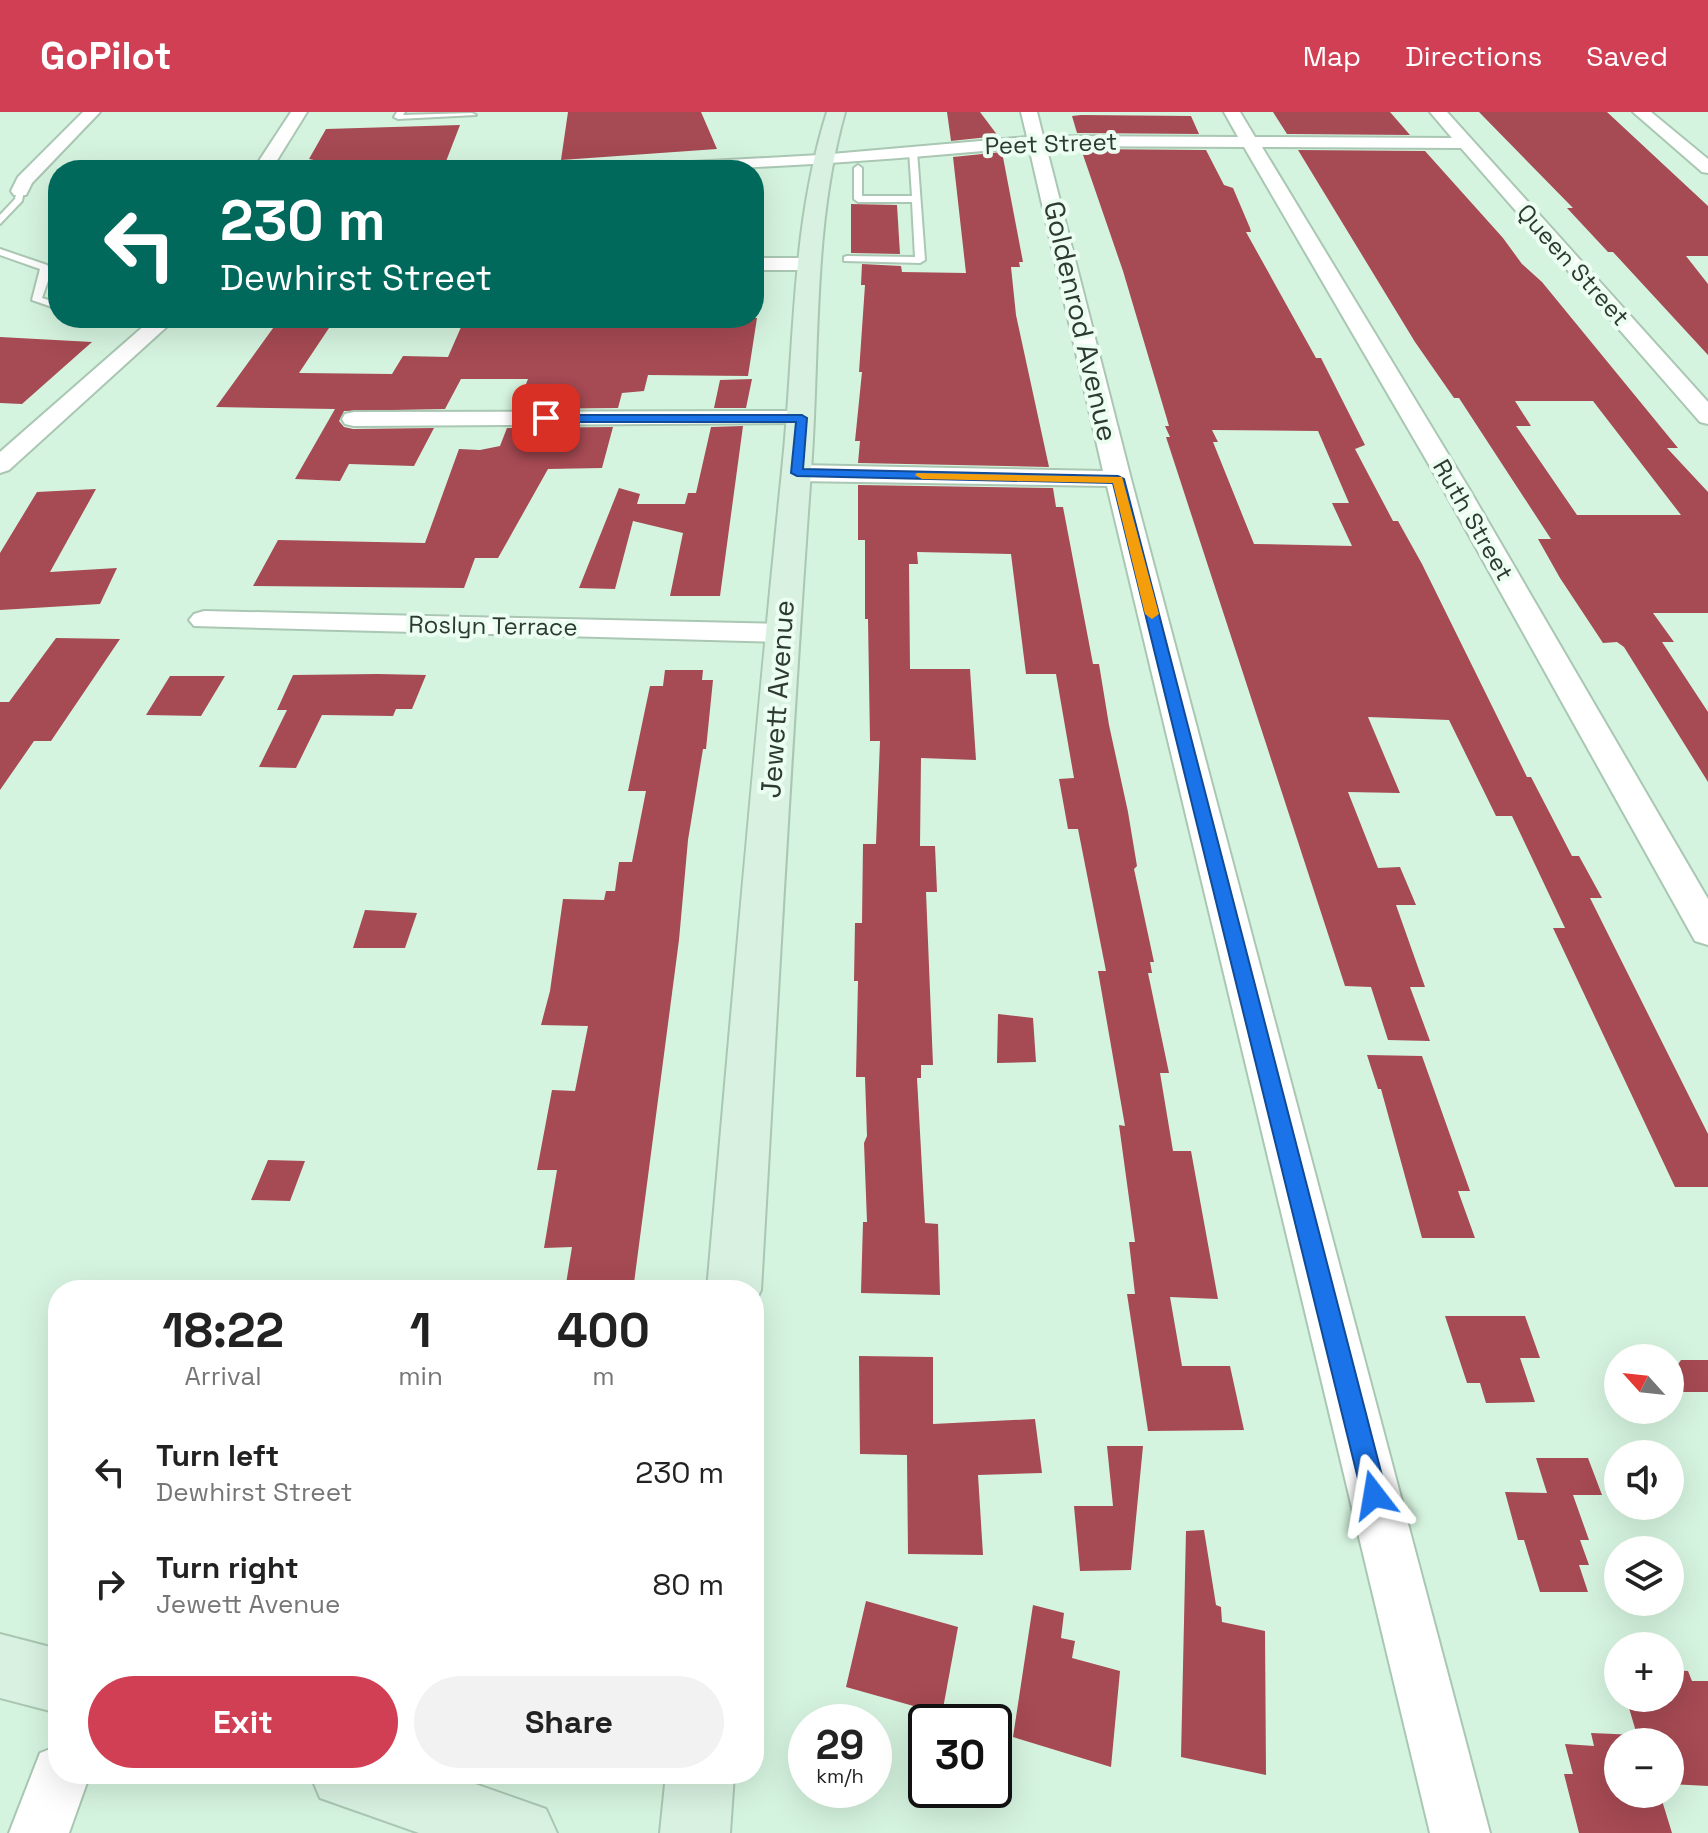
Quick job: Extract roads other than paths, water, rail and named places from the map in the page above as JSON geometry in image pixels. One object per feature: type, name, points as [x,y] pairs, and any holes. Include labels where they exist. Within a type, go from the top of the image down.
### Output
[{"type":"main road","name":"Jewett Avenue","points":[[735,1280],[782,633],[802,418],[805,264],[820,160],[836,112]]},
{"type":"main road","points":[[0,1666],[48,1678]]},
{"type":"main road","points":[[374,1784],[522,1833]]},
{"type":"main road","points":[[695,1833],[699,1784]]},
{"type":"street","points":[[30,190],[24,181],[92,112]]},
{"type":"street","points":[[268,160],[299,112]]},
{"type":"street","name":"Ruth Street","points":[[1232,112],[1455,487],[1708,931]]},
{"type":"street","name":"Queen Street","points":[[1438,112],[1708,417]]},
{"type":"street","points":[[1641,112],[1708,168]]},
{"type":"street","name":"Peet Street","points":[[764,163],[913,151],[1034,126],[1249,142],[1464,143]]},
{"type":"street","name":"Goldenrod Avenue","points":[[1034,126],[1118,479],[1460,1833]]},
{"type":"street","points":[[1676,143],[1708,143]]},
{"type":"street","points":[[0,191],[30,190]]},
{"type":"street","points":[[764,264],[805,264]]},
{"type":"street","points":[[0,465],[155,328]]},
{"type":"street","points":[[354,419],[802,418]]},
{"type":"street","points":[[0,432],[35,433]]},
{"type":"street","points":[[797,473],[1118,479]]},
{"type":"street","name":"Roslyn Terrace","points":[[204,620],[782,633]]},
{"type":"street","points":[[39,1833],[57,1784]]},
{"type":"lane","points":[[401,112],[398,117],[472,115]]},
{"type":"lane","points":[[847,259],[920,260],[913,151]]},
{"type":"lane","points":[[858,168],[858,199],[916,199]]},
{"type":"lane","points":[[0,221],[30,190]]},
{"type":"lane","points":[[0,252],[44,267],[46,272],[37,300],[48,303]]}]
